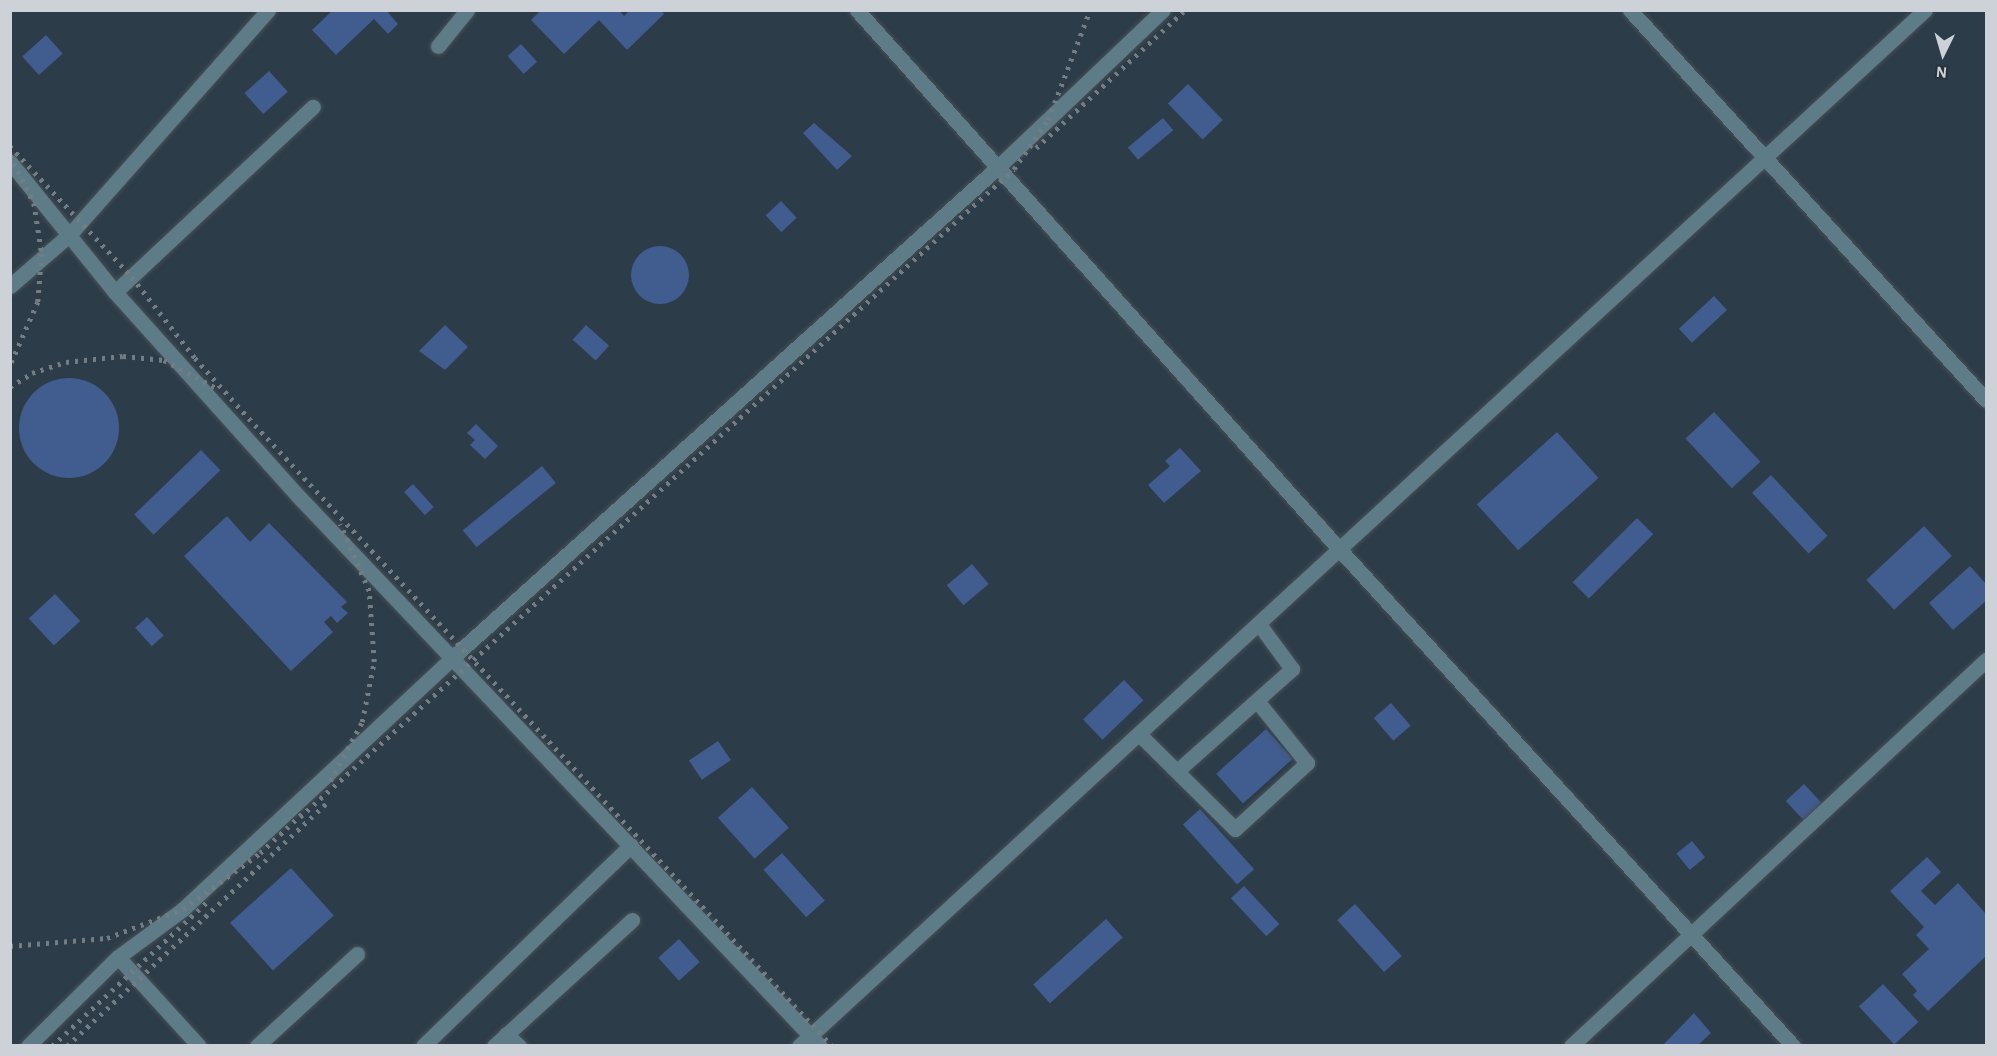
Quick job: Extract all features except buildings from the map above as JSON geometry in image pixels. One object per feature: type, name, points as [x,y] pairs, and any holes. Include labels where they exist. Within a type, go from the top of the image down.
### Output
[{"type":"lane","points":[[10,286],[70,234],[268,10]]},
{"type":"lane","points":[[438,46],[467,10]]},
{"type":"lane","points":[[857,10],[999,166],[1340,550],[1793,1046]]},
{"type":"lane","points":[[28,1046],[118,957],[183,909],[453,657],[999,166],[1163,10]]},
{"type":"lane","points":[[1630,10],[1986,400]]},
{"type":"lane","points":[[798,1046],[815,1040],[1139,734],[1767,160],[1925,10]]},
{"type":"lane","points":[[115,292],[313,107]]},
{"type":"lane","points":[[10,162],[115,292],[300,498],[815,1040]]},
{"type":"lane","points":[[1176,771],[1258,702],[1292,669],[1259,624]]},
{"type":"lane","points":[[1571,1046],[1986,660]]},
{"type":"lane","points":[[1139,734],[1235,829],[1307,763],[1258,702]]},
{"type":"lane","points":[[423,1046],[631,845]]},
{"type":"lane","points":[[494,1046],[632,920]]},
{"type":"lane","points":[[257,1046],[357,954]]},
{"type":"lane","points":[[118,957],[200,1046]]},
{"type":"lane","points":[[506,1034],[519,1046]]},
{"type":"shaded area","points":[[11,11],[1986,11],[1986,1045],[11,1045]]},
{"type":"railway","points":[[300,817],[1014,169],[1048,120],[1090,10]]},
{"type":"railway","points":[[1036,148],[1185,10]]},
{"type":"railway","points":[[10,146],[132,277],[195,358],[255,425],[832,1046]]},
{"type":"railway","points":[[10,155],[34,203],[42,254],[38,302],[10,366]]},
{"type":"railway","points":[[10,387],[32,373],[66,362],[123,356],[164,360],[216,388]]},
{"type":"railway","points":[[330,781],[362,722],[374,662],[369,591],[340,524]]},
{"type":"railway","points":[[67,1046],[328,802]]},
{"type":"railway","points":[[10,946],[107,938],[183,909],[260,853],[305,811]]},
{"type":"railway","points":[[52,1046],[208,901]]}]
